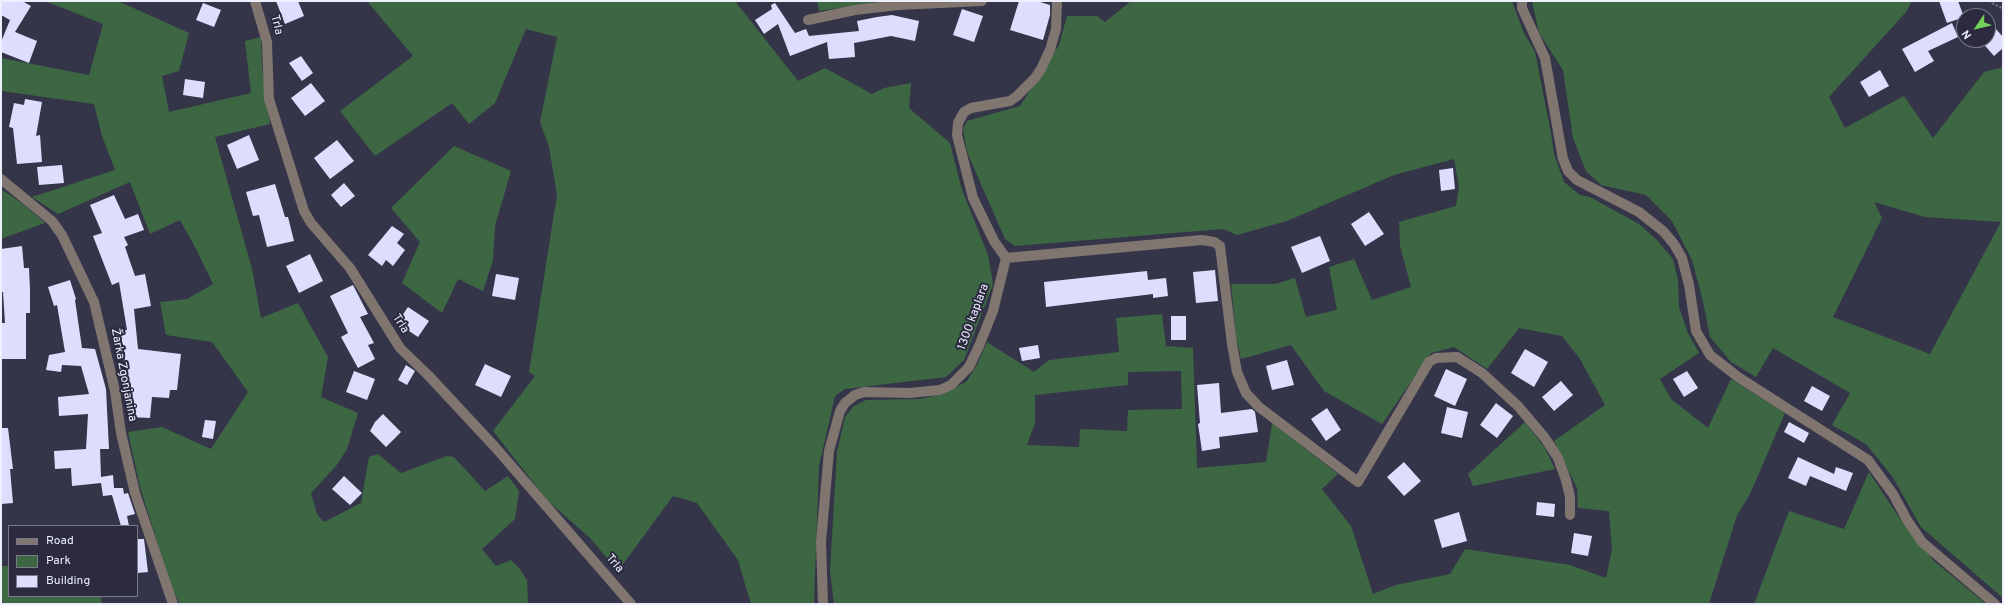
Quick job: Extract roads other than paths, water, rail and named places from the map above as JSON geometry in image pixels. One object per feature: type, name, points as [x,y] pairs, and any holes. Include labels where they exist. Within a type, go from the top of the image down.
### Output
[{"type":"street","name":"Trla","points":[[255,1],[267,42],[269,99],[304,211],[311,223],[350,268],[400,348],[428,375],[495,447],[631,604]]},
{"type":"street","points":[[808,20],[855,10],[898,5],[982,1]]},
{"type":"street","points":[[1057,1],[1056,28],[1050,50],[1038,73],[1017,96],[1010,101],[1001,104],[978,106],[964,112],[957,129],[957,135],[973,198],[994,241],[1006,258],[1202,240],[1214,242],[1220,246],[1232,344],[1237,372],[1246,393],[1259,407],[1358,482],[1429,362],[1436,358],[1457,357],[1482,373],[1518,406],[1546,438],[1558,458],[1566,480],[1570,496],[1570,515]]},
{"type":"street","points":[[1522,1],[1522,8],[1545,58],[1563,159],[1568,171],[1577,180],[1639,212],[1663,231],[1674,244],[1682,258],[1689,284],[1696,331],[1710,355],[1738,377],[1868,460],[1893,494],[1907,520],[1922,542],[1995,604]]},
{"type":"street","name":"Žarka Zgonjanina","points":[[1,179],[52,221],[62,235],[94,302],[115,392],[121,433],[135,493],[173,604]]},
{"type":"street","name":"1300 kaplara","points":[[823,604],[821,542],[830,451],[840,412],[845,403],[855,395],[864,392],[909,393],[940,390],[951,385],[969,367],[979,346],[993,310],[1006,258]]}]
